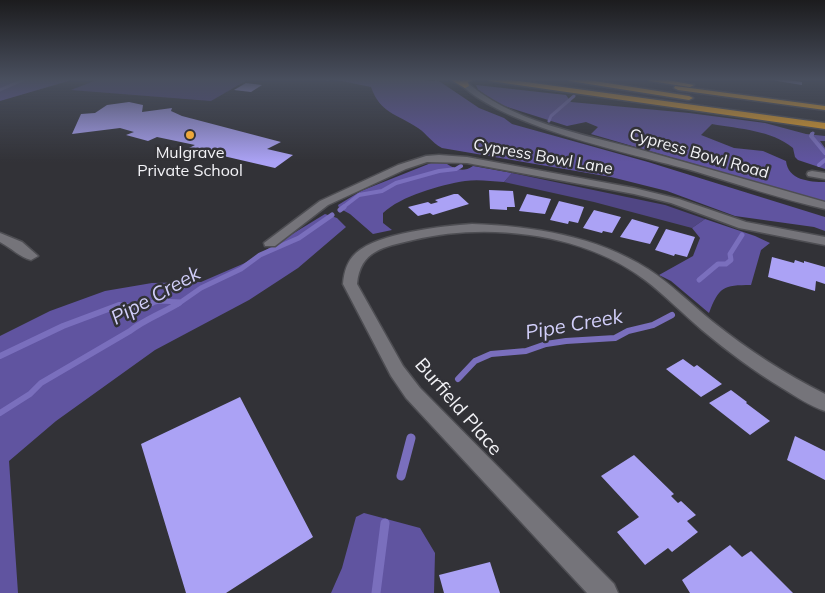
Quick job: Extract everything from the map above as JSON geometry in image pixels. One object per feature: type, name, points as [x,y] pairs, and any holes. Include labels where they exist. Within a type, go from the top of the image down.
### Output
[{"type":"highway","points":[[687,107],[825,126]]},
{"type":"highway","points":[[746,107],[825,119]]},
{"type":"street","name":"Cypress Bowl Road","points":[[499,107],[542,124],[825,206]]},
{"type":"street","name":"Cypress Bowl Lane","points":[[270,244],[324,203],[402,168],[426,159],[439,158],[467,160],[634,191],[674,201],[749,227],[825,241]]},
{"type":"street","points":[[812,174],[825,176]]},
{"type":"street","name":"Burfield Place","points":[[605,593],[493,478],[413,393],[403,379],[365,315],[350,284],[352,270],[364,253],[376,245],[448,229],[502,230],[576,242],[604,251],[640,269],[661,284],[732,345],[791,384],[825,403]]},
{"type":"street","points":[[0,237],[30,256]]},
{"type":"shaded area","points":[[383,107],[477,107],[504,118],[512,124],[648,162],[825,217],[825,231],[814,227],[735,216],[667,191],[611,177],[442,148],[418,128]]},
{"type":"shaded area","points":[[506,107],[621,107],[765,123],[806,134],[825,136],[825,141],[820,141],[825,148],[825,169],[798,160],[795,157],[793,148],[775,137],[765,134],[712,124],[701,135],[734,148],[763,151],[786,161],[791,172],[800,179],[825,182],[825,202],[591,134],[598,127],[586,122],[567,126]]},
{"type":"shaded area","points":[[431,163],[445,163],[459,170],[473,166],[512,173],[504,182],[465,181],[433,188],[410,196],[383,213],[383,223],[392,230],[373,234],[350,214],[339,208],[338,205],[361,191]]},
{"type":"shaded area","points":[[512,173],[665,205],[705,219],[692,228],[594,202],[504,182]]},
{"type":"shaded area","points":[[325,214],[337,218],[346,227],[298,268],[249,300],[155,350],[56,421],[9,461],[18,593],[0,593],[0,336],[50,311],[105,291],[152,283],[201,282],[245,263]]},
{"type":"shaded area","points":[[705,219],[770,243],[761,250],[751,285],[723,289],[716,298],[709,313],[671,281],[659,275],[693,256],[700,238],[692,228]]},
{"type":"shaded area","points":[[364,513],[420,528],[435,553],[434,593],[331,593],[342,568],[356,517]]},
{"type":"building","name":"Mulgrave Private School","points":[[104,107],[143,107],[142,112],[172,108],[171,111],[182,116],[281,142],[267,149],[293,155],[275,168],[189,148],[195,145],[157,137],[148,141],[126,135],[134,132],[120,128],[72,134],[81,114],[95,113]]},
{"type":"building","points":[[489,190],[513,191],[515,207],[507,207],[507,210],[490,209]]},
{"type":"building","points":[[458,194],[469,204],[433,215],[430,213],[418,216],[408,207],[428,202],[431,204],[438,202],[435,200]]},
{"type":"building","points":[[527,194],[551,199],[545,214],[519,211]]},
{"type":"building","points":[[559,201],[584,207],[578,223],[569,221],[568,224],[550,220]]},
{"type":"building","points":[[594,210],[621,217],[612,233],[603,231],[602,233],[583,228]]},
{"type":"building","points":[[632,219],[659,227],[650,244],[620,237]]},
{"type":"building","points":[[666,229],[695,237],[687,257],[675,254],[674,256],[655,250]]},
{"type":"building","points":[[772,257],[794,263],[795,260],[804,263],[804,261],[825,267],[825,284],[816,281],[815,291],[768,277]]},
{"type":"building","points":[[683,359],[694,367],[697,365],[722,384],[701,397],[666,369]]},
{"type":"building","points":[[731,390],[770,421],[750,435],[709,403]]},
{"type":"building","points":[[240,397],[313,537],[226,593],[186,593],[141,444]]},
{"type":"building","points":[[795,436],[825,451],[825,480],[787,460]]},
{"type":"building","points":[[634,455],[674,494],[671,496],[678,503],[681,501],[696,515],[687,521],[698,532],[672,552],[668,548],[645,565],[617,532],[639,517],[601,476]]},
{"type":"building","points":[[730,545],[742,557],[751,551],[793,593],[690,593],[682,580]]},
{"type":"building","points":[[490,562],[500,593],[444,593],[439,575]]},
{"type":"waterway","name":"Pipe Creek","points":[[549,121],[551,116],[562,107]]},
{"type":"waterway","name":"Pipe Creek","points":[[812,134],[811,136],[825,153]]},
{"type":"waterway","name":"Pipe Creek","points":[[819,165],[825,160]]},
{"type":"waterway","name":"Pipe Creek","points":[[342,208],[359,195],[382,191],[396,183],[439,171],[456,169],[461,166]]},
{"type":"waterway","name":"Pipe Creek","points":[[340,210],[344,207]]},
{"type":"waterway","name":"Pipe Creek","points":[[181,302],[201,288],[241,269],[260,255],[299,238],[332,215]]},
{"type":"waterway","name":"Pipe Creek","points":[[699,280],[718,264],[726,264],[731,260],[730,254],[742,235]]},
{"type":"waterway","points":[[147,304],[159,301],[181,302]]},
{"type":"waterway","points":[[0,356],[63,326],[119,305],[133,307],[152,303]]},
{"type":"waterway","name":"Pipe Creek","points":[[0,413],[30,394],[41,383],[179,303]]},
{"type":"waterway","name":"Pipe Creek","points":[[458,379],[475,361],[491,354],[526,351],[546,344],[566,341],[615,338],[628,331],[653,325],[672,315]]},
{"type":"waterway","name":"Pipe Creek","points":[[401,476],[411,438]]},
{"type":"waterway","name":"Pipe Creek","points":[[376,593],[385,523]]},
{"type":"place","name":"Mulgrave Private School","points":[[190,135]]}]
